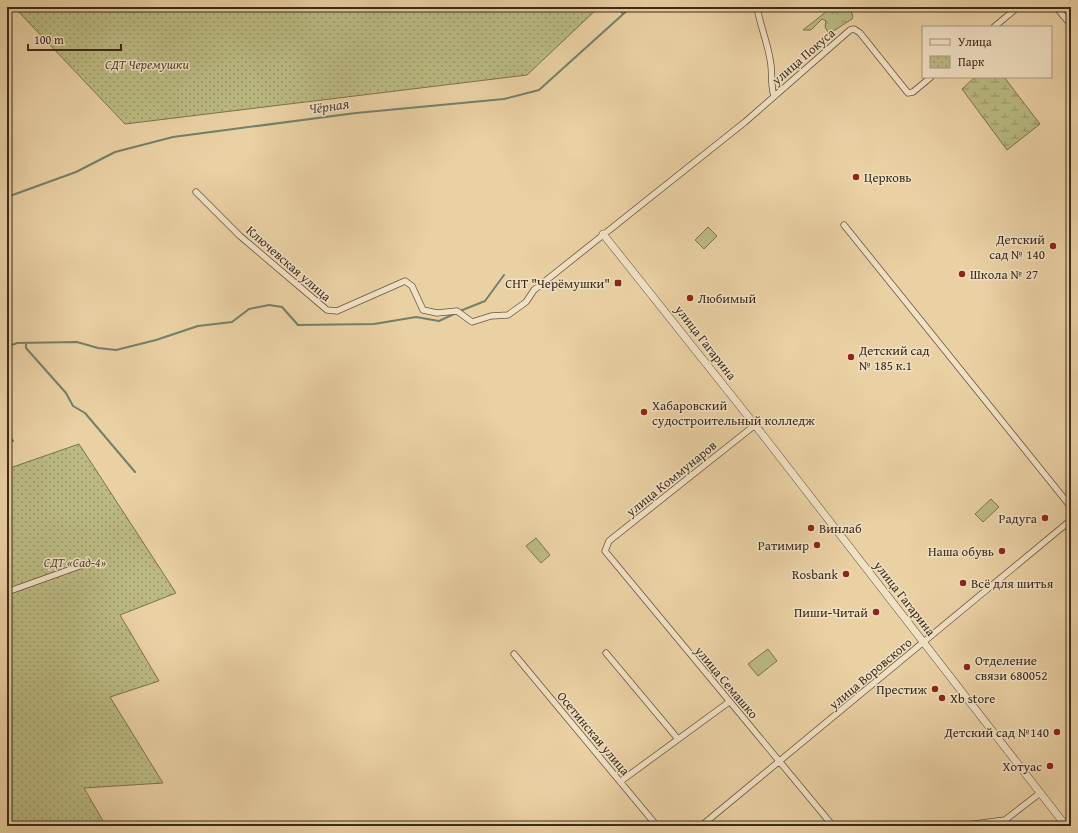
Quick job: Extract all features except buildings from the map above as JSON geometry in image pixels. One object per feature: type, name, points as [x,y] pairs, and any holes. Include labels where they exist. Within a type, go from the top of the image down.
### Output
[{"type":"street","points":[[603,234],[745,122],[774,96],[771,87],[772,70],[770,58],[757,7]]},
{"type":"street","points":[[995,26],[1018,7]]},
{"type":"street","points":[[1056,7],[1071,25]]},
{"type":"street","name":"улица Покуса","points":[[774,96],[840,38],[854,29],[860,33],[908,93],[913,92],[929,78]]},
{"type":"street","name":"Ключевская улица","points":[[196,192],[240,236],[327,310],[336,311],[405,281],[412,286],[423,310],[437,313],[457,311],[468,320],[475,322],[491,316],[510,314],[526,302],[534,290],[603,234]]},
{"type":"street","points":[[844,225],[1071,508]]},
{"type":"street","name":"улица Гагарина","points":[[603,234],[755,425],[1066,826]]},
{"type":"street","name":"улица Коммунаров","points":[[605,551],[609,541],[755,425]]},
{"type":"street","name":"улица Воровского","points":[[700,826],[1071,520]]},
{"type":"street","name":"улица Семашко","points":[[605,551],[729,702],[780,761],[832,826]]},
{"type":"street","points":[[7,592],[88,563]]},
{"type":"street","points":[[606,653],[678,739]]},
{"type":"street","name":"Осетинская улица","points":[[514,654],[657,826]]},
{"type":"street","points":[[621,781],[729,702]]},
{"type":"street","points":[[958,826],[1005,820],[1040,793]]},
{"type":"green space","name":"СДТ Черемушки","points":[[14,7],[599,7],[527,75],[125,124]]},
{"type":"green space","points":[[832,7],[849,7],[853,16],[852,19],[835,30],[828,32],[825,27],[826,21],[822,19],[811,30],[803,30]]},
{"type":"green space","points":[[974,78],[1005,78],[1040,124],[1007,150],[962,89]]},
{"type":"green space","points":[[708,227],[717,236],[704,249],[695,240]]},
{"type":"green space","name":"СДТ «Сад-4»","points":[[79,444],[176,593],[120,615],[159,681],[110,697],[163,783],[84,788],[106,826],[7,826],[7,469]]},
{"type":"green space","points":[[991,499],[999,507],[983,522],[975,514]]},
{"type":"green space","points":[[536,538],[550,555],[541,563],[526,546]]},
{"type":"green space","points":[[768,649],[777,661],[758,676],[748,664]]},
{"type":"waterway","points":[[618,7],[623,14]]},
{"type":"waterway","name":"Чёрная","points":[[7,197],[76,172],[115,152],[173,137],[356,113],[504,99],[539,90],[631,7]]},
{"type":"waterway","points":[[460,311],[485,301],[504,275]]},
{"type":"waterway","points":[[7,347],[17,343],[77,342],[98,348],[116,350],[156,340],[198,326],[232,322],[249,309],[269,305],[282,307],[298,325],[374,324],[416,317],[439,321],[454,314]]},
{"type":"waterway","points":[[26,343],[26,348],[66,393],[73,406],[85,413],[135,472]]},
{"type":"waterway","points":[[7,432],[13,441]]},
{"type":"place","name":"Церковь","points":[[856,177]]},
{"type":"place","name":"Детский сад № 140","points":[[1053,246]]},
{"type":"place","name":"Школа № 27","points":[[962,274]]},
{"type":"place","name":"СНТ \"Черёмушки\"","points":[[618,283]]},
{"type":"place","name":"Любимый","points":[[690,298]]},
{"type":"place","name":"Детский сад № 185 к.1","points":[[851,357]]},
{"type":"place","name":"Хабаровский судостроительный колледж","points":[[644,412]]},
{"type":"place","name":"Радуга","points":[[1045,518]]},
{"type":"place","name":"Винлаб","points":[[811,528]]},
{"type":"place","name":"Ратимир","points":[[817,545]]},
{"type":"place","name":"Наша обувь","points":[[1002,551]]},
{"type":"place","name":"Rosbank","points":[[846,574]]},
{"type":"place","name":"Всё для шитья","points":[[963,583]]},
{"type":"place","name":"Пиши-Читай","points":[[876,612]]},
{"type":"place","name":"Отделение связи 680052","points":[[967,667]]},
{"type":"place","name":"Престиж","points":[[935,689]]},
{"type":"place","name":"Xb store","points":[[942,698]]},
{"type":"place","name":"Детский сад №140","points":[[1057,732]]},
{"type":"place","name":"Хотуас","points":[[1050,766]]}]
